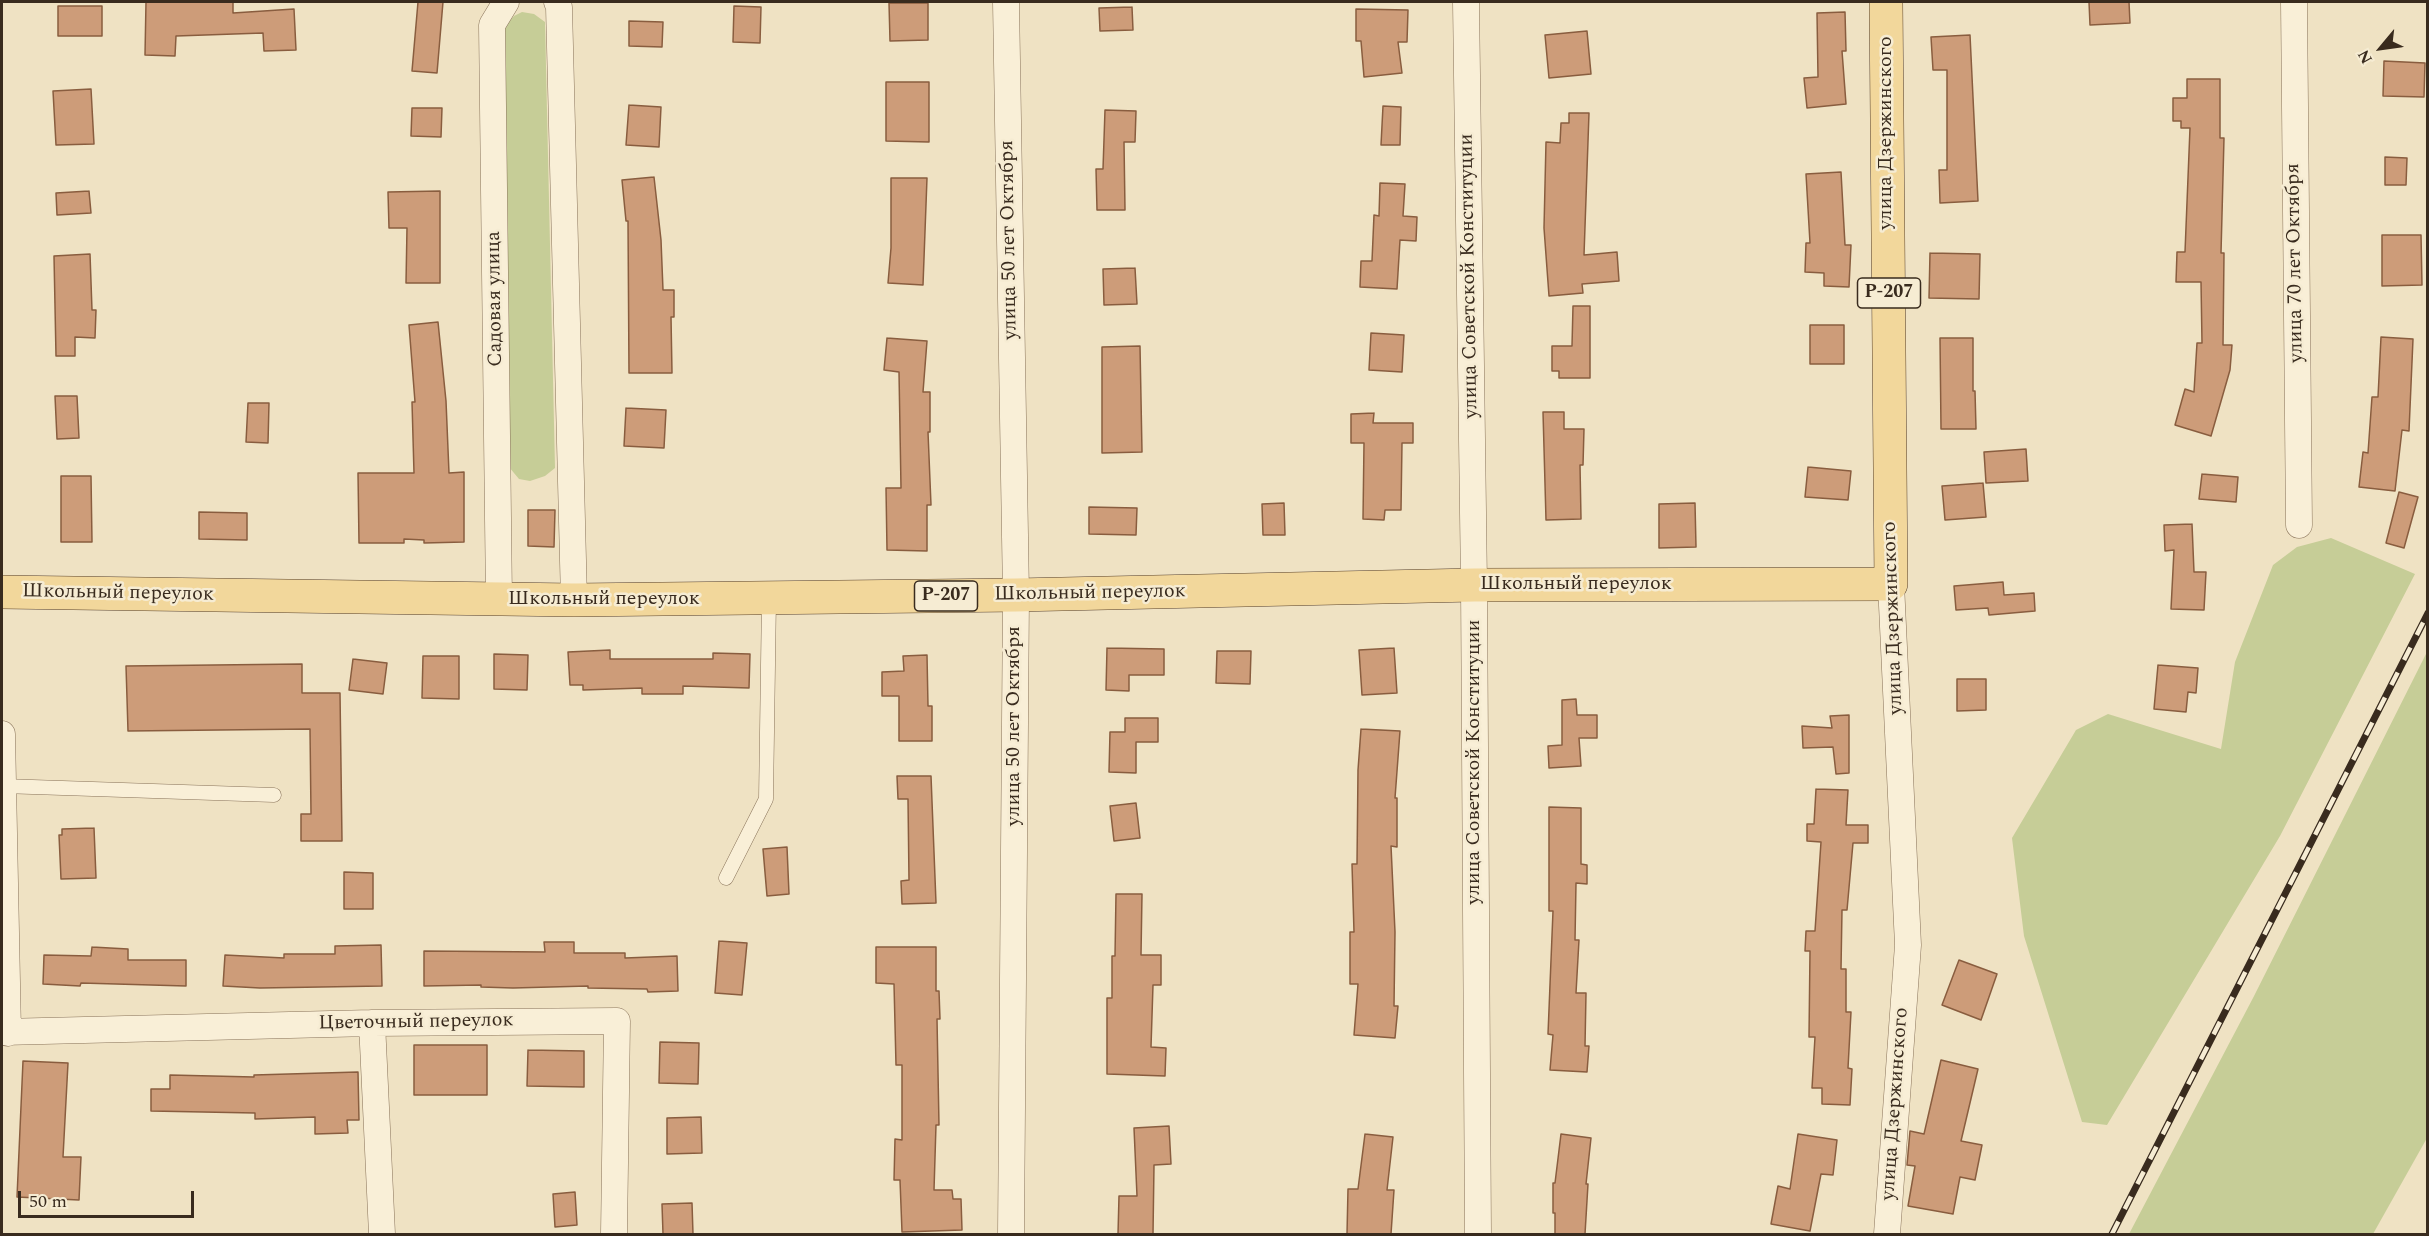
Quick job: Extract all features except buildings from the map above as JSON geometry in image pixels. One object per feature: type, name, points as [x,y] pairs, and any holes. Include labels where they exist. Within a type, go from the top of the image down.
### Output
[{"type":"main road","name":"улица Дзержинского","points":[[1886,2],[1891,584]]},
{"type":"main road","name":"Школьный переулок","points":[[2,592],[574,600],[1016,595],[1474,585],[1891,584]]},
{"type":"street","name":"Садовая улица","points":[[499,600],[492,25],[506,2]]},
{"type":"street","points":[[557,2],[559,6],[574,600]]},
{"type":"street","name":"улица 50 лет Октября","points":[[1006,2],[1016,595],[1011,1234]]},
{"type":"street","name":"улица Советской Конституции","points":[[1466,2],[1474,585],[1478,1234]]},
{"type":"street","name":"улица 70 лет Октября","points":[[2294,2],[2299,525]]},
{"type":"street","name":"улица Дзержинского","points":[[1887,1234],[1908,945],[1891,584]]},
{"type":"street","points":[[2,734],[5,1032]]},
{"type":"street","name":"Цветочный переулок","points":[[5,1032],[372,1023],[617,1021],[615,1234]]},
{"type":"street","points":[[372,1023],[382,1234]]},
{"type":"lane","points":[[726,878],[766,799],[769,598]]},
{"type":"lane","points":[[3,786],[274,795]]},
{"type":"green space","points":[[522,12],[534,14],[545,22],[555,468],[545,476],[530,481],[519,479],[509,467],[502,29],[514,16]]},
{"type":"green space","points":[[2331,538],[2415,574],[2280,836],[2107,1125],[2082,1122],[2024,936],[2012,838],[2076,730],[2108,714],[2221,749],[2235,662],[2273,565],[2297,547]]},
{"type":"green space","points":[[2427,652],[2427,1138],[2373,1234],[2129,1234],[2253,998]]},
{"type":"railway","points":[[2112,1234],[2428,613]]}]
